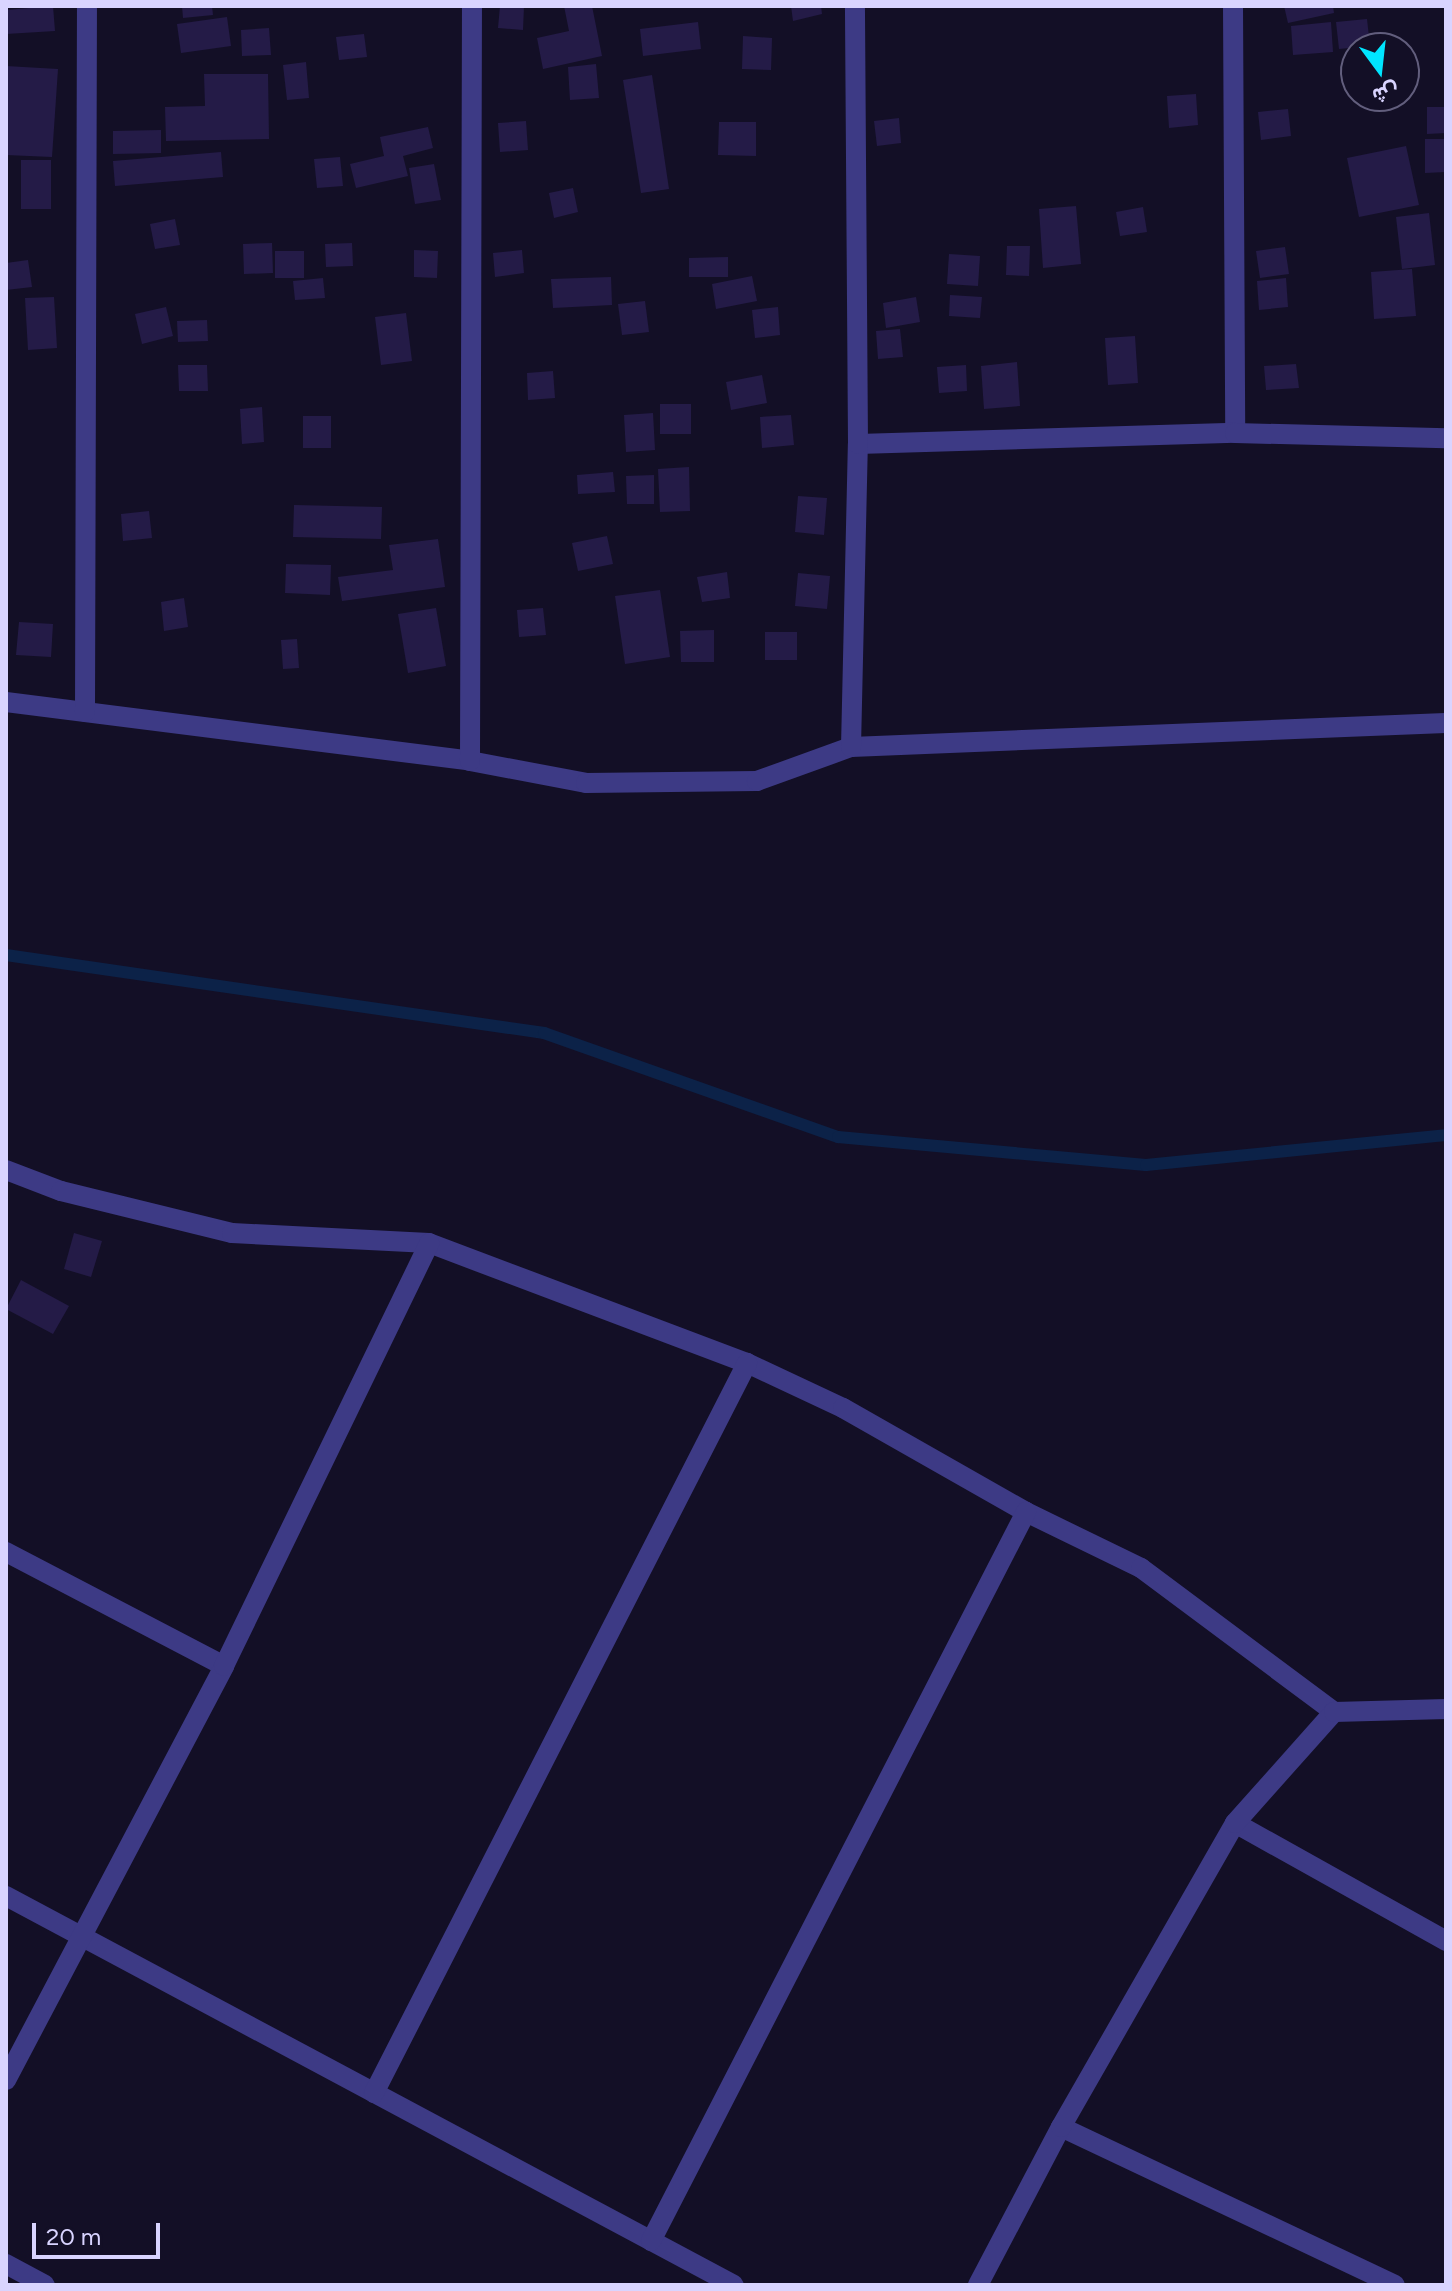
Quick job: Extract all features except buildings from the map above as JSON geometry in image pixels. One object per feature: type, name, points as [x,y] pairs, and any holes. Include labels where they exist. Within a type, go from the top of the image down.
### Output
[{"type":"street","points":[[85,712],[87,6]]},
{"type":"street","points":[[470,761],[472,6]]},
{"type":"street","points":[[851,747],[858,444],[855,6]]},
{"type":"street","points":[[1233,6],[1235,433]]},
{"type":"street","points":[[858,444],[1235,433],[1446,438]]},
{"type":"street","points":[[6,702],[470,761],[586,783],[757,781],[851,747],[1446,723]]},
{"type":"street","points":[[6,1170],[61,1191],[232,1233],[429,1243],[747,1363],[856,1415],[1026,1512],[1141,1568],[1334,1712],[1446,1709]]},
{"type":"street","points":[[6,2080],[79,1935],[224,1666],[429,1243]]},
{"type":"street","points":[[374,2093],[747,1363]]},
{"type":"street","points":[[651,2241],[1026,1512]]},
{"type":"street","points":[[6,1552],[224,1666]]},
{"type":"street","points":[[978,2285],[1061,2127],[1235,1823],[1334,1712]]},
{"type":"street","points":[[1235,1823],[1446,1941]]},
{"type":"street","points":[[6,1896],[734,2285]]},
{"type":"street","points":[[1061,2127],[1395,2285]]},
{"type":"street","points":[[6,2264],[45,2285]]},
{"type":"waterway","points":[[6,955],[544,1033],[838,1137],[1146,1165],[1446,1135]]}]
